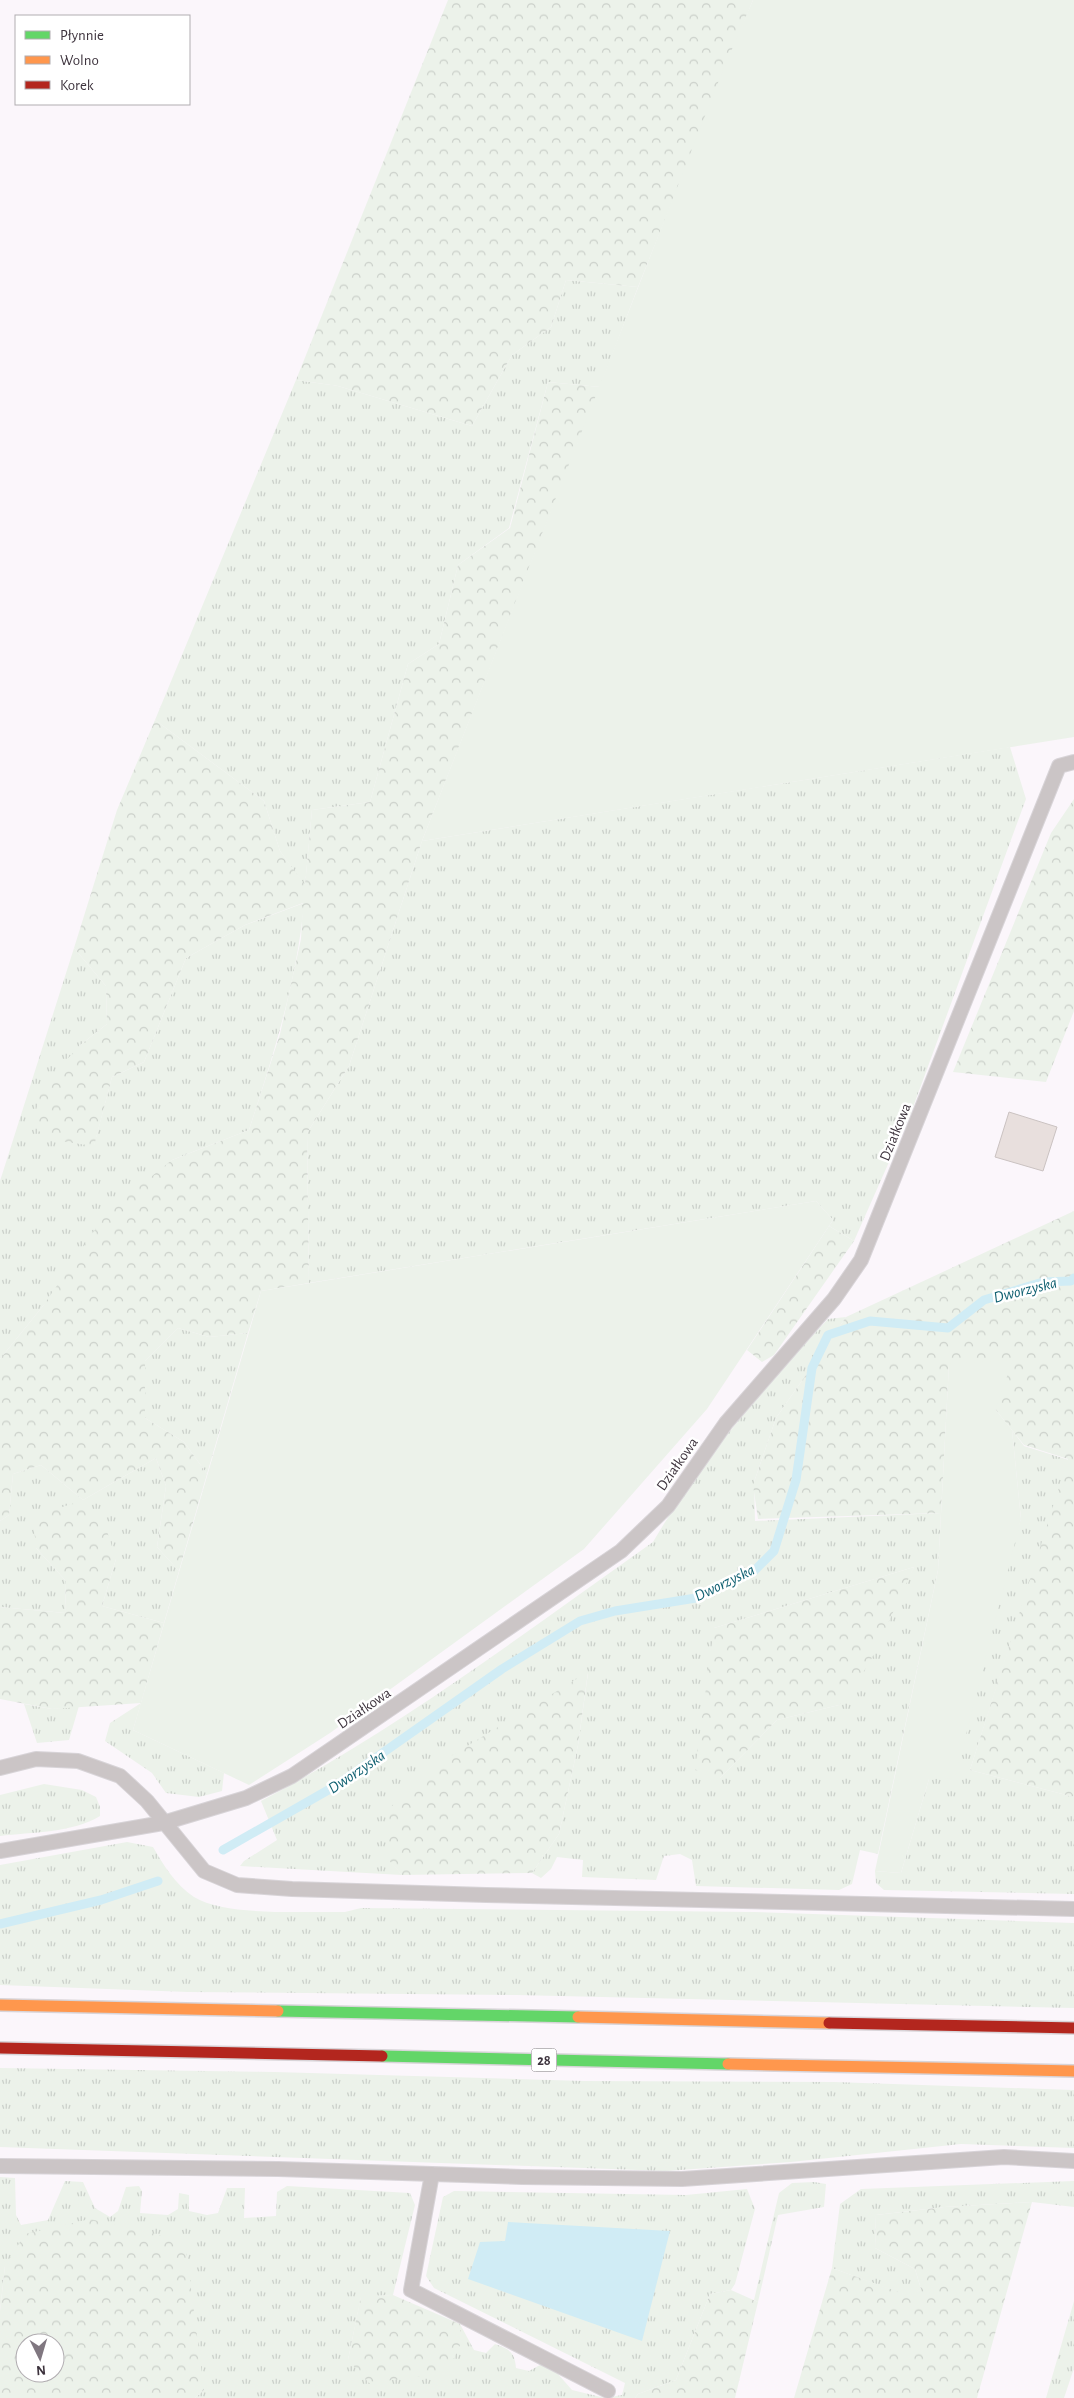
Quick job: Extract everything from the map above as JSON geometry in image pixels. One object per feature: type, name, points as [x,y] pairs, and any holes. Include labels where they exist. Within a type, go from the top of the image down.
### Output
[{"type":"main road","points":[[0,2005],[1074,2028]]},
{"type":"main road","name":"28","points":[[0,2048],[1074,2072]]},
{"type":"lane","name":"Działkowa","points":[[0,1851],[163,1823],[246,1798],[292,1776],[621,1550],[668,1506],[726,1423],[834,1300],[862,1260],[1058,766],[1074,762]]},
{"type":"lane","points":[[0,1768],[36,1759],[78,1761],[120,1776],[147,1801],[204,1872],[237,1884],[292,1889],[486,1895],[1074,1909]]},
{"type":"lane","points":[[0,2166],[278,2169],[682,2179],[1004,2157],[1074,2161]]},
{"type":"lane","points":[[432,2174],[411,2290],[608,2391]]},
{"type":"green space","points":[[448,0],[753,0],[638,287],[566,280],[551,327],[512,355],[472,426],[338,386],[296,380]]},
{"type":"green space","points":[[753,0],[1074,0],[1074,737],[422,841],[721,75]]},
{"type":"green space","points":[[566,280],[638,287],[600,387],[548,382],[509,528],[458,565],[439,644],[408,664],[370,802],[312,810],[305,886],[280,851],[264,801],[155,720],[296,380],[338,386],[472,426],[512,355],[551,327]]},
{"type":"green space","points":[[548,382],[600,387],[422,841],[349,1066],[307,1133],[309,1283],[261,1291],[248,1333],[209,1337],[178,1328],[145,1361],[145,1418],[184,1442],[207,1474],[179,1571],[157,1547],[166,1486],[156,1458],[83,1500],[41,1465],[13,1474],[9,1515],[0,1521],[0,1359],[43,1306],[107,1212],[172,1160],[249,1130],[280,1034],[301,939],[303,903],[245,925],[186,958],[144,1062],[112,1077],[94,1146],[46,1139],[33,1124],[41,1089],[79,1046],[107,1024],[106,986],[74,948],[117,810],[155,720],[264,801],[280,851],[305,885],[312,810],[370,802],[408,664],[439,644],[458,565],[510,528]]},
{"type":"green space","points":[[1010,747],[1026,799],[912,1110],[854,1241],[829,1226],[833,1220],[816,1201],[309,1283],[307,1133],[349,1066],[422,841]]},
{"type":"green space","points":[[1074,799],[1074,1011],[1046,1082],[953,1072],[1051,833]]},
{"type":"green space","points":[[304,903],[301,932],[290,990],[249,1130],[172,1160],[43,1306],[0,1359],[0,1181],[74,948],[106,986],[107,1024],[79,1046],[94,1145],[112,1077],[144,1062],[186,958],[245,925]]},
{"type":"green space","points":[[816,1201],[833,1220],[707,1409],[584,1549],[330,1733],[249,1785],[133,1730],[261,1291]]},
{"type":"green space","points":[[1074,1211],[1074,1797],[970,1770],[1068,1459],[1024,1445],[995,1409],[949,1364],[941,1513],[758,1519],[753,1485],[776,1418],[846,1317]]},
{"type":"green space","points":[[829,1226],[854,1241],[774,1355],[762,1362],[747,1350]]},
{"type":"green space","points":[[846,1317],[776,1418],[754,1482],[755,1521],[941,1513],[938,1570],[878,1854],[860,1850],[852,1884],[839,1890],[696,1886],[692,1860],[680,1854],[664,1856],[656,1880],[582,1877],[583,1860],[557,1857],[551,1869],[541,1878],[532,1873],[559,1834],[578,1745],[588,1673],[386,1856],[402,1875],[240,1866],[244,1861],[277,1840],[261,1801],[312,1773],[412,1711],[653,1542],[692,1482],[734,1426],[780,1371],[828,1319]],"holes":[[[914,1567],[839,1705],[777,1720],[720,1778],[714,1628]]]},
{"type":"green space","points":[[178,1328],[209,1337],[248,1333],[207,1474],[184,1442],[145,1418],[145,1361]]},
{"type":"green space","points":[[1013,1360],[995,1409],[1012,1430],[1021,1519],[955,1778],[929,1779],[901,1873],[875,1871],[938,1570],[949,1364]]},
{"type":"green space","points":[[1012,1430],[1024,1446],[1069,1460],[970,1770],[1074,1797],[1074,1894],[884,1890],[876,1883],[875,1871],[901,1873],[929,1779],[1021,1519]]},
{"type":"green space","points":[[156,1458],[166,1486],[157,1547],[179,1571],[164,1623],[102,1606],[116,1559],[36,1548],[66,1581],[65,1613],[0,1607],[0,1521],[9,1515],[13,1474],[41,1465],[83,1500]]},
{"type":"green space","points":[[83,1500],[106,1528],[116,1559],[102,1606],[164,1623],[141,1703],[52,1709],[0,1699],[0,1607],[65,1613],[66,1581],[36,1548],[33,1517]]},
{"type":"green space","points":[[914,1567],[869,1664],[839,1705],[777,1720],[720,1778],[695,1770],[714,1628]]},
{"type":"green space","points":[[588,1672],[578,1745],[559,1834],[532,1873],[402,1875],[386,1857],[388,1810],[428,1770]]},
{"type":"green space","points":[[141,1703],[133,1730],[224,1773],[222,1791],[199,1797],[166,1793],[152,1773],[105,1741],[110,1723]]},
{"type":"green space","points":[[24,1704],[52,1709],[79,1706],[69,1740],[37,1743]]},
{"type":"green space","points":[[44,1784],[82,1790],[96,1797],[100,1807],[100,1816],[89,1822],[65,1829],[0,1836],[0,1795]]},
{"type":"green space","points":[[127,1842],[153,1847],[166,1868],[187,1892],[194,1897],[226,1908],[267,1912],[345,1912],[361,1908],[754,1912],[1074,1923],[1074,2008],[516,1995],[188,1992],[0,1985],[0,1865]]},
{"type":"green space","points":[[0,2068],[275,2072],[584,2081],[834,2082],[1074,2090],[1074,2148],[961,2144],[791,2162],[666,2171],[0,2147]]},
{"type":"green space","points":[[0,2177],[15,2178],[16,2215],[21,2225],[48,2220],[65,2181],[83,2182],[95,2208],[110,2217],[118,2211],[126,2187],[139,2186],[142,2191],[140,2213],[168,2215],[178,2209],[179,2193],[189,2195],[189,2211],[207,2215],[218,2213],[227,2188],[245,2188],[244,2218],[276,2216],[277,2192],[287,2186],[410,2193],[415,2205],[393,2295],[361,2297],[348,2360],[460,2345],[460,2324],[474,2350],[486,2353],[495,2344],[513,2355],[516,2368],[529,2371],[540,2365],[551,2366],[572,2390],[605,2398],[195,2398],[204,2390],[5,2266],[0,2311]]},
{"type":"green space","points":[[1074,2181],[1074,2207],[1032,2202],[944,2207],[876,2215],[875,2248],[915,2269],[921,2289],[911,2297],[832,2268],[840,2204],[861,2189]]},
{"type":"green space","points":[[814,2182],[826,2184],[824,2207],[778,2215],[758,2302],[754,2300],[779,2193],[792,2183]]},
{"type":"green space","points":[[747,2189],[755,2209],[735,2284],[731,2290],[710,2294],[676,2380],[638,2394],[635,2398],[605,2398],[622,2395],[625,2383],[434,2288],[426,2276],[443,2197],[454,2191],[686,2195]]},
{"type":"green space","points":[[1032,2202],[977,2398],[794,2398],[832,2268],[910,2296],[921,2289],[915,2269],[875,2248],[876,2215],[944,2207]]},
{"type":"green space","points":[[90,2219],[185,2241],[204,2390],[195,2398],[0,2398],[0,2311],[5,2266],[25,2234]]},
{"type":"green space","points":[[731,2290],[758,2302],[735,2398],[635,2398],[638,2394],[676,2380],[710,2294]]},
{"type":"green space","points":[[393,2295],[460,2324],[460,2345],[447,2373],[369,2383],[348,2360],[361,2296]]},
{"type":"green space","points":[[1074,2301],[1074,2368],[1064,2398],[1046,2398]]},
{"type":"water","points":[[508,2222],[670,2231],[642,2341],[468,2279],[480,2242],[505,2241]]},
{"type":"building","points":[[1009,1112],[1057,1127],[1043,1171],[995,1157]]},
{"type":"waterway","name":"Dworzyska","points":[[223,1850],[337,1785],[502,1669],[580,1621],[615,1611],[696,1598],[753,1572],[774,1551],[796,1480],[812,1368],[828,1335],[870,1321],[948,1328],[984,1300],[1043,1282],[1071,1281],[1074,1278]]},
{"type":"waterway","name":"Dworzyska","points":[[0,1924],[101,1900],[158,1881]]},
{"type":"traffic: fast","points":[[278,2011],[578,2017]]},
{"type":"traffic: fast","points":[[382,2056],[728,2064]]},
{"type":"traffic: slow","points":[[0,2005],[278,2011]]},
{"type":"traffic: slow","points":[[578,2017],[829,2023]]},
{"type":"traffic: slow","points":[[728,2064],[1074,2071]]},
{"type":"traffic: jam","points":[[829,2023],[1074,2028]]},
{"type":"traffic: jam","points":[[0,2048],[382,2056]]}]
